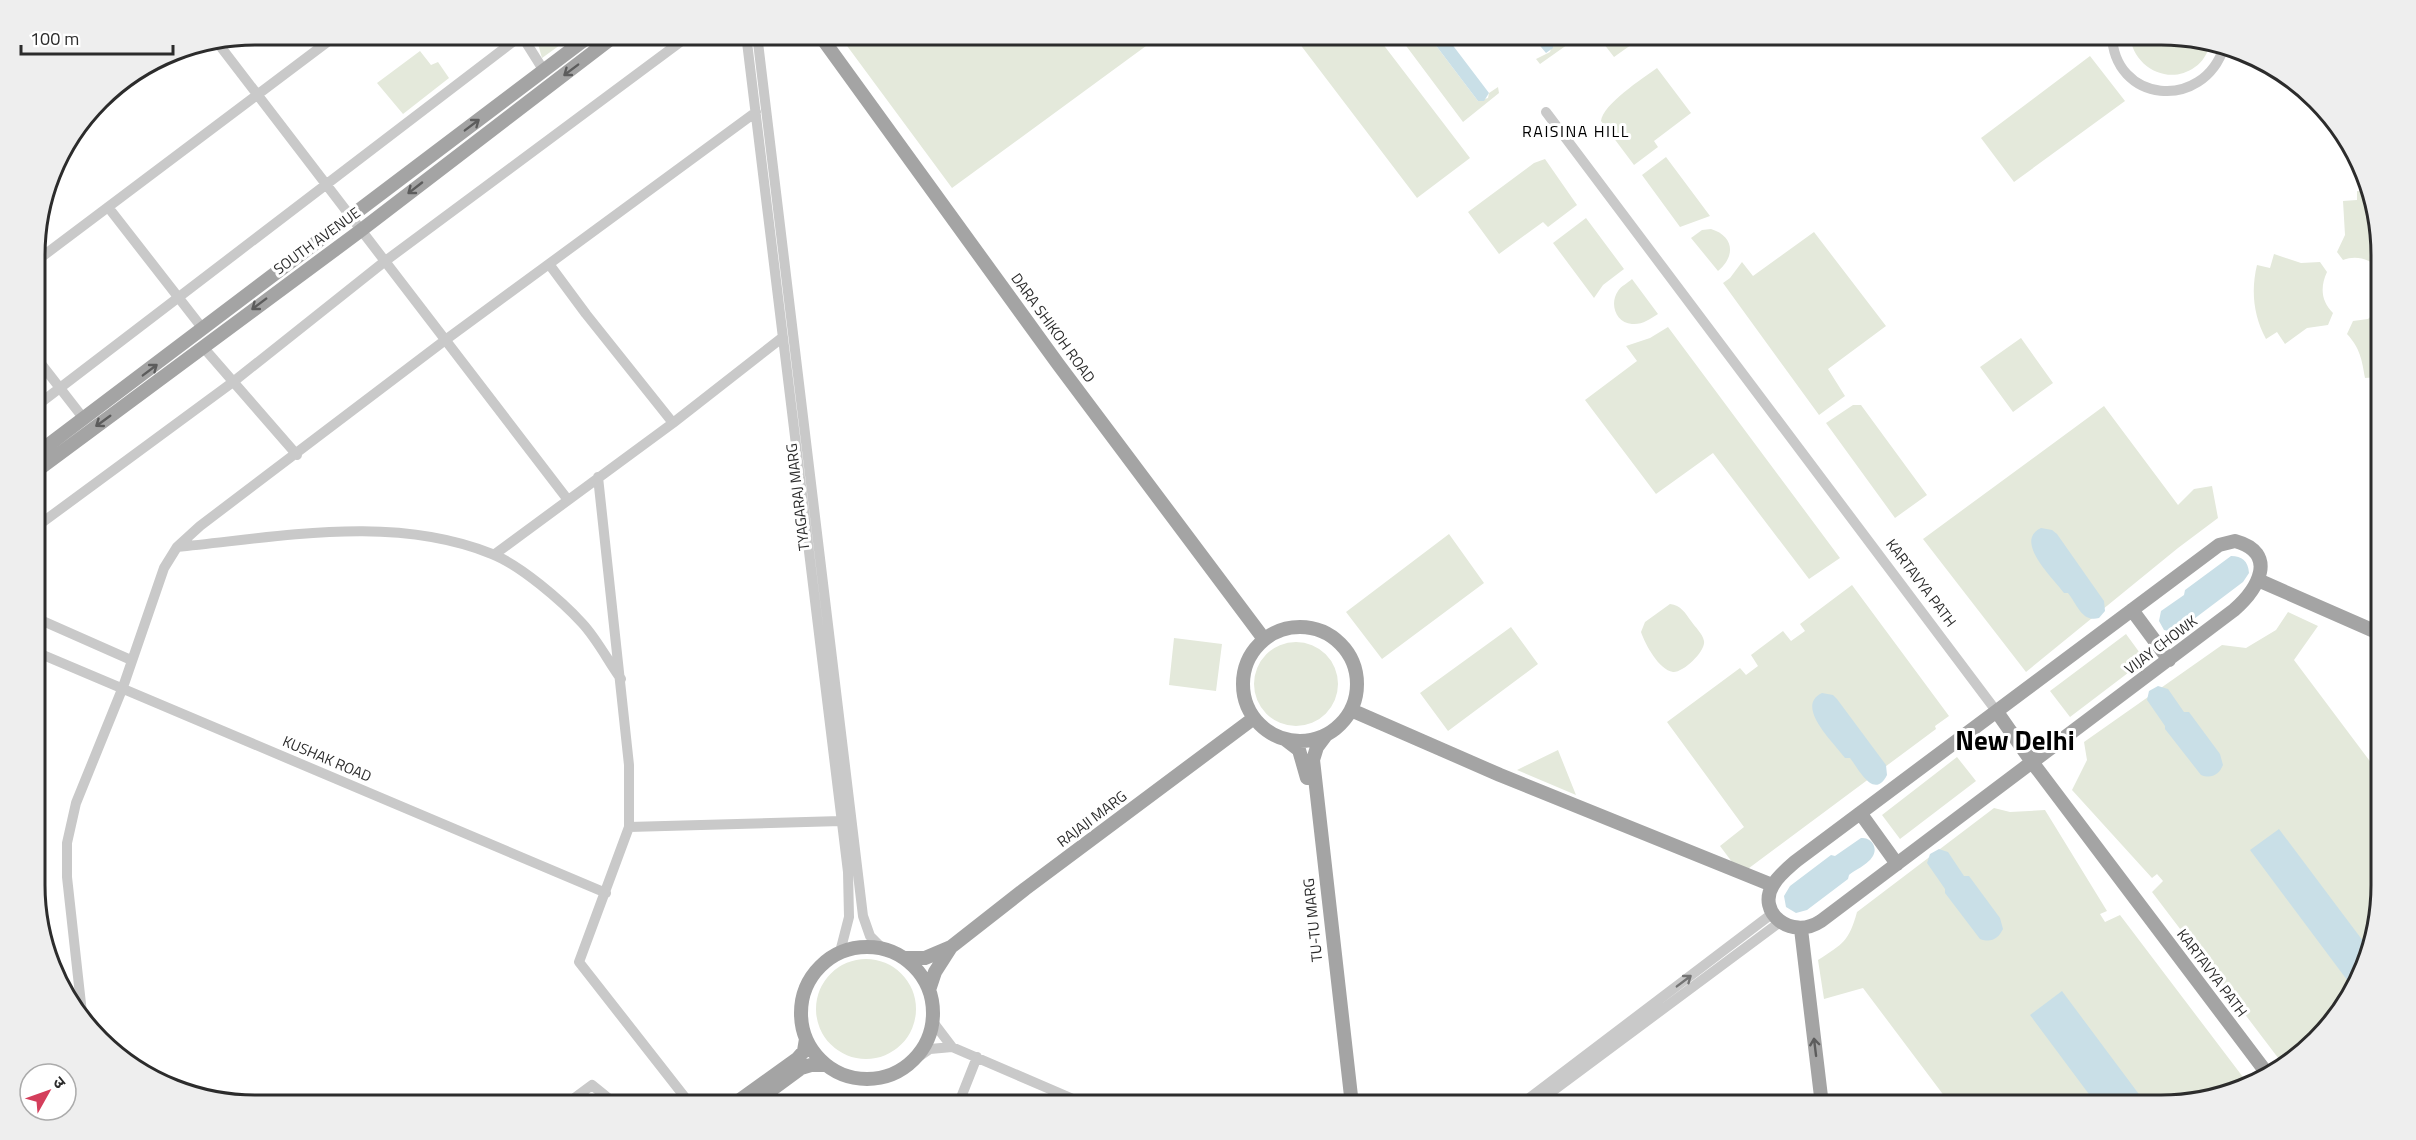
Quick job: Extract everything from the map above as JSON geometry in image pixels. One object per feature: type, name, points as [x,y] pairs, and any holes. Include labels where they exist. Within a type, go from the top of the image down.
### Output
[{"type":"main road","name":"SOUTH AVENUE","points":[[45,448],[578,45]]},
{"type":"main road","name":"SOUTH AVENUE","points":[[45,465],[360,231],[603,45]]},
{"type":"main road","name":"DARA SHIKOH ROAD","points":[[827,45],[1058,364],[1264,639]]},
{"type":"main road","points":[[1821,1095],[1801,929],[1790,927],[1777,917],[1770,904],[1772,885],[1796,861],[2132,610],[2227,542],[2248,544],[2258,556],[2261,570],[2258,580],[2371,630]]},
{"type":"main road","name":"VIJAY CHOWK","points":[[1801,929],[1812,927],[2169,660],[2249,597],[2258,580]]},
{"type":"main road","points":[[2132,610],[2169,660]]},
{"type":"main road","points":[[1292,628],[1322,632],[1335,640],[1350,658],[1358,683],[1351,710],[1344,720],[1326,735],[1313,740],[1286,740],[1268,732],[1254,718],[1244,696],[1244,670],[1255,648],[1264,639],[1292,628]]},
{"type":"main road","points":[[1351,710],[1500,775],[1772,885]]},
{"type":"main road","name":"KARTAVYA PATH","points":[[1997,711],[2032,762],[2262,1068]]},
{"type":"main road","name":"RAJAJI MARG","points":[[904,958],[925,958],[951,947],[1254,718]]},
{"type":"main road","name":"TU-TU MARG","points":[[1326,735],[1317,747],[1313,760],[1351,1095]]},
{"type":"main road","name":"TU-TU MARG","points":[[1286,740],[1299,750],[1307,775],[1345,1095]]},
{"type":"main road","points":[[1861,814],[1898,864]]},
{"type":"main road","points":[[860,947],[883,949],[904,958],[921,974],[929,990],[933,1005],[930,1037],[917,1058],[898,1072],[875,1080],[851,1078],[825,1065],[812,1051],[806,1039],[800,1012],[806,986],[822,964],[840,952],[860,947]]},
{"type":"main road","name":"RAJAJI MARG","points":[[929,990],[935,972],[951,947]]},
{"type":"main road","points":[[747,1095],[797,1059],[804,1051],[806,1039]]},
{"type":"main road","points":[[765,1095],[801,1068],[825,1065]]},
{"type":"street","points":[[45,254],[324,45]]},
{"type":"street","points":[[45,399],[509,45]]},
{"type":"street","points":[[528,45],[544,71]]},
{"type":"street","points":[[45,521],[233,382],[384,262],[676,45]]},
{"type":"street","name":"TYAGARAJ MARG","points":[[747,45],[848,872],[849,918],[840,952]]},
{"type":"street","name":"TYAGARAJ MARG","points":[[758,45],[863,916],[870,936],[883,949]]},
{"type":"street","points":[[2113,45],[2124,70],[2142,85],[2165,92],[2177,92],[2198,84],[2214,68],[2221,54]]},
{"type":"street","points":[[221,48],[568,500]]},
{"type":"street","points":[[81,1002],[67,877],[67,843],[76,803],[123,687],[130,660],[164,568],[177,547],[200,526],[297,455],[444,341],[756,112]]},
{"type":"street","name":"KARTAVYA PATH","points":[[1546,112],[1997,711]]},
{"type":"street","points":[[108,207],[203,329]]},
{"type":"street","points":[[549,264],[586,315],[673,423]]},
{"type":"street","points":[[495,554],[673,423],[783,337]]},
{"type":"street","points":[[203,347],[297,455]]},
{"type":"street","points":[[45,369],[84,419]]},
{"type":"street","points":[[598,477],[629,765],[629,827],[579,962],[683,1095]]},
{"type":"street","points":[[177,547],[334,532],[392,532],[449,540],[495,554],[545,588],[583,624],[621,680]]},
{"type":"street","points":[[45,622],[130,660]]},
{"type":"street","name":"KUSHAK ROAD","points":[[45,656],[606,893]]},
{"type":"street","points":[[629,827],[842,821]]},
{"type":"street","points":[[1534,1095],[1777,917]]},
{"type":"street","points":[[1547,1095],[1777,917]]},
{"type":"street","points":[[933,1022],[951,1047]]},
{"type":"street","points":[[917,1058],[930,1049],[951,1047],[1064,1095]]},
{"type":"street","points":[[962,1095],[977,1058]]},
{"type":"street","points":[[579,1095],[592,1085],[604,1095]]},
{"type":"shaded area","points":[[538,45],[560,45],[542,58]]},
{"type":"shaded area","points":[[846,45],[1147,45],[952,188]]},
{"type":"shaded area","points":[[1301,45],[1384,45],[1470,158],[1417,198]]},
{"type":"shaded area","points":[[1405,45],[1436,45],[1478,101],[1488,98],[1489,93],[1498,87],[1499,93],[1463,122]]},
{"type":"shaded area","points":[[1552,45],[1567,45],[1540,64],[1536,59],[1550,52]]},
{"type":"shaded area","points":[[1605,45],[1631,45],[1614,57]]},
{"type":"shaded area","points":[[2161,45],[2208,50],[2203,60],[2195,67],[2185,73],[2174,75],[2163,74],[2144,64],[2132,46]]},
{"type":"shaded area","points":[[420,51],[431,65],[438,62],[449,78],[403,114],[377,83]]},
{"type":"shaded area","points":[[2090,56],[2125,101],[2014,182],[1981,138]]},
{"type":"shaded area","points":[[1657,68],[1691,113],[1654,141],[1658,147],[1634,165],[1601,121],[1608,107]]},
{"type":"shaded area","points":[[1666,157],[1710,216],[1680,227],[1642,175]]},
{"type":"shaded area","points":[[1545,159],[1577,205],[1548,227],[1543,222],[1499,254],[1468,212],[1534,163]]},
{"type":"shaded area","points":[[2357,191],[2361,192],[2369,228],[2371,263],[2353,258],[2343,260],[2337,252],[2345,235],[2343,201],[2357,200]]},
{"type":"shaded area","points":[[1586,218],[1624,269],[1603,285],[1594,298],[1553,243]]},
{"type":"shaded area","points":[[1711,229],[1724,236],[1730,247],[1728,259],[1718,271],[1691,238],[1702,230]]},
{"type":"shaded area","points":[[1814,232],[1886,326],[1828,369],[1845,396],[1819,415],[1723,283],[1730,278],[1742,262],[1753,276]]},
{"type":"shaded area","points":[[2274,254],[2301,263],[2320,262],[2327,272],[2323,283],[2324,299],[2333,313],[2328,325],[2307,328],[2285,344],[2277,332],[2266,339],[2258,321],[2254,302],[2257,265],[2270,268]]},
{"type":"shaded area","points":[[1632,279],[1658,314],[1639,324],[1626,323],[1618,317],[1614,307],[1618,291]]},
{"type":"shaded area","points":[[2371,316],[2371,378],[2365,378],[2360,354],[2347,334],[2353,321],[2368,319]]},
{"type":"shaded area","points":[[1668,327],[1840,558],[1809,579],[1713,453],[1656,494],[1585,400],[1637,361],[1626,346],[1650,338]]},
{"type":"shaded area","points":[[2021,338],[2053,383],[2013,412],[1980,367]]},
{"type":"shaded area","points":[[1853,405],[1861,405],[1927,495],[1895,518],[1826,423]]},
{"type":"shaded area","points":[[2104,406],[2178,505],[2194,489],[2212,486],[2218,518],[2026,672],[1923,539]]},
{"type":"shaded area","points":[[1449,534],[1484,583],[1382,659],[1346,612]]},
{"type":"shaded area","points":[[1852,585],[1949,716],[1935,726],[1936,729],[1741,874],[1720,846],[1744,827],[1667,722],[1740,668],[1746,675],[1758,666],[1751,655],[1783,631],[1791,641],[1805,631],[1800,624]]},
{"type":"shaded area","points":[[1670,604],[1682,610],[1701,633],[1704,641],[1704,645],[1693,661],[1673,672],[1658,662],[1641,632],[1645,622]]},
{"type":"shaded area","points":[[2288,612],[2318,626],[2294,660],[2371,763],[2371,885],[2364,939],[2343,990],[2328,1013],[2279,1059],[2152,892],[2163,881],[2157,874],[2152,878],[2072,790],[2087,760],[2084,742],[2222,645],[2246,648],[2276,630]]},
{"type":"shaded area","points":[[1511,627],[1538,664],[1448,731],[1420,693]]},
{"type":"shaded area","points":[[2126,634],[2145,660],[2070,717],[2050,691]]},
{"type":"shaded area","points":[[1174,638],[1222,644],[1216,691],[1169,685]]},
{"type":"shaded area","points":[[1288,642],[1304,642],[1320,649],[1331,660],[1338,676],[1335,700],[1326,714],[1304,726],[1288,726],[1272,719],[1261,708],[1254,692],[1254,676],[1261,660],[1272,649]]},
{"type":"shaded area","points":[[1558,750],[1576,795],[1517,770]]},
{"type":"shaded area","points":[[1957,757],[1976,781],[1900,839],[1882,815]]},
{"type":"shaded area","points":[[1994,808],[2010,812],[2045,810],[2107,911],[2100,914],[2105,922],[2120,915],[2243,1078],[2202,1091],[2175,1095],[1943,1095],[1863,988],[1824,999],[1818,960],[1844,941],[1857,912]]},
{"type":"shaded area","points":[[866,959],[885,963],[901,974],[912,990],[916,1009],[912,1028],[901,1044],[885,1055],[866,1059],[847,1055],[831,1044],[820,1028],[816,1009],[820,990],[831,974],[847,963]]},
{"type":"water","points":[[1436,45],[1453,45],[1489,93],[1484,101],[1478,101]]},
{"type":"water","points":[[1539,45],[1553,45],[1553,48],[1546,53]]},
{"type":"water","points":[[2041,528],[2052,530],[2057,534],[2104,601],[2105,611],[2099,618],[2088,618],[2080,612],[2068,593],[2064,593],[2038,560],[2031,542],[2033,534]]},
{"type":"water","points":[[2231,556],[2241,558],[2246,562],[2249,573],[2243,582],[2178,631],[2164,630],[2159,621],[2161,611]]},
{"type":"water","points":[[2158,686],[2168,689],[2184,712],[2189,712],[2220,754],[2223,765],[2217,774],[2208,777],[2201,775],[2165,729],[2147,700],[2149,691]]},
{"type":"water","points":[[1822,693],[1833,695],[1837,699],[1886,765],[1887,775],[1882,782],[1877,785],[1867,780],[1850,758],[1845,758],[1819,725],[1812,707],[1814,699]]},
{"type":"water","points":[[2279,829],[2363,941],[2347,981],[2250,850]]},
{"type":"water","points":[[1861,838],[1873,844],[1875,849],[1871,859],[1807,910],[1796,913],[1786,907],[1784,896],[1790,886],[1831,855],[1835,856]]},
{"type":"water","points":[[1939,849],[1948,852],[1964,876],[1969,876],[2000,918],[2003,929],[1996,938],[1988,941],[1980,939],[1945,893],[1945,889],[1927,863],[1930,854]]},
{"type":"water","points":[[2062,991],[2140,1095],[2090,1095],[2030,1015]]},
{"type":"district","name":"RAISINA HILL","points":[[1576,131]]},
{"type":"district","name":"New Delhi","points":[[2015,741]]}]
